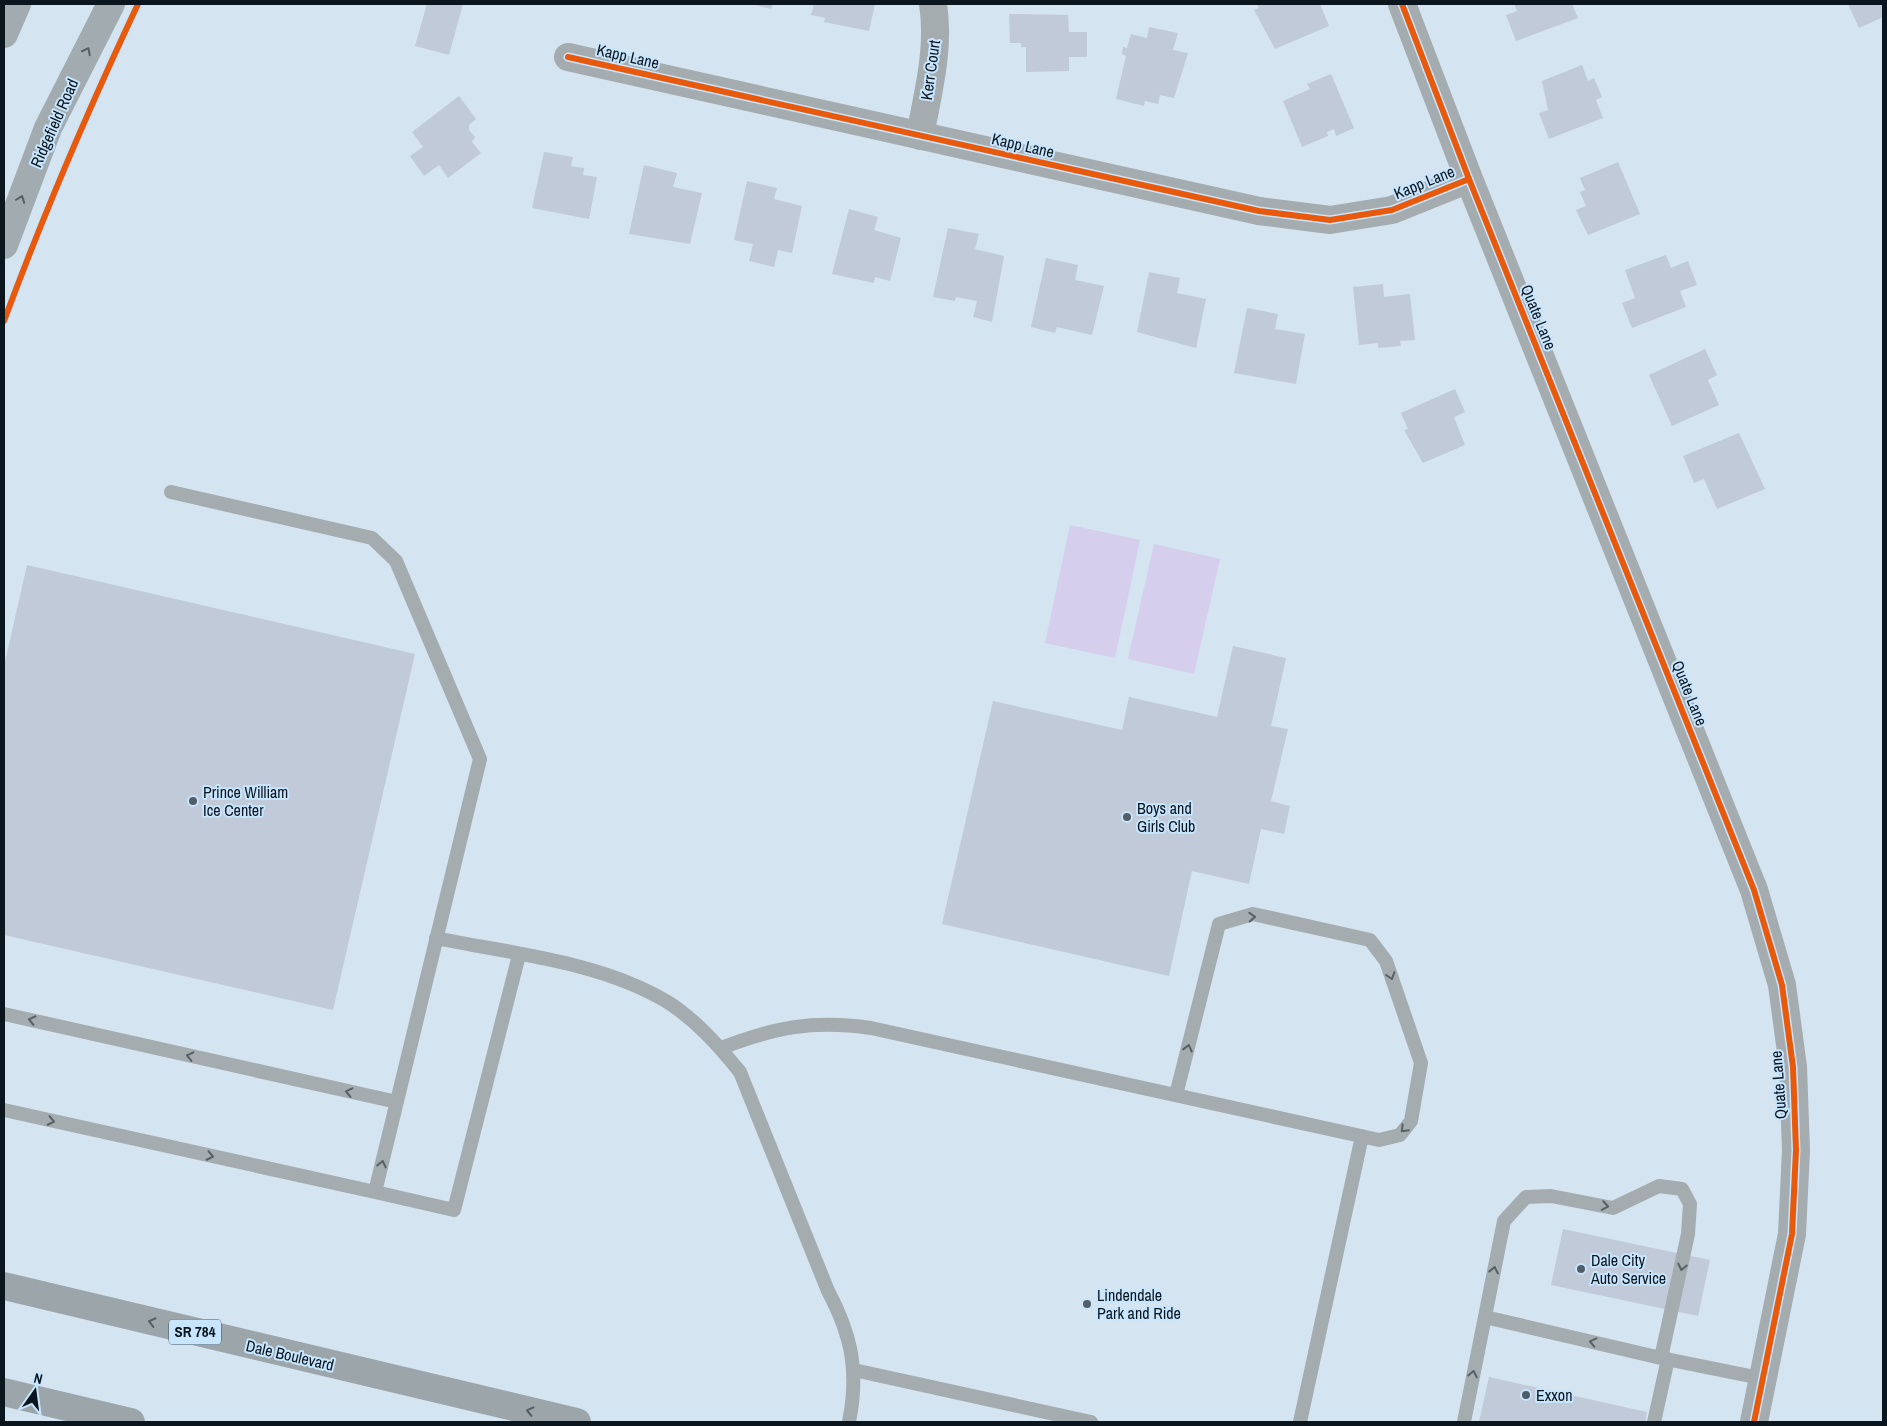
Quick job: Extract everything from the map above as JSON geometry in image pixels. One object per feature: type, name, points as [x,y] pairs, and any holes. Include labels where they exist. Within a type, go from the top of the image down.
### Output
[{"type":"main road","points":[[4,34],[17,4]]},
{"type":"main road","name":"Ridgefield Road","points":[[4,245],[48,128],[111,4]]},
{"type":"main road","name":"Dale Boulevard","points":[[4,1286],[577,1422]]},
{"type":"main road","points":[[4,1392],[131,1422]]},
{"type":"street","name":"Kerr Court","points":[[920,136],[934,54],[935,19],[932,4]]},
{"type":"street","name":"Quate Lane","points":[[1402,4],[1469,179],[1754,890],[1782,985],[1793,1067],[1796,1150],[1792,1234],[1754,1422]]},
{"type":"street","name":"Kapp Lane","points":[[568,57],[1259,211],[1330,220],[1392,210],[1469,179]]},
{"type":"lane","points":[[171,492],[372,538],[396,561],[480,759],[375,1192]]},
{"type":"lane","points":[[721,1048],[769,1031],[802,1025],[846,1024],[1379,1140],[1400,1134],[1411,1121],[1421,1063],[1386,962],[1370,940],[1253,914],[1219,924],[1176,1095]]},
{"type":"lane","points":[[436,938],[591,969],[626,981],[667,1002],[703,1030],[721,1048],[740,1072],[828,1291],[842,1316],[852,1350],[854,1370],[854,1391],[849,1422]]},
{"type":"lane","points":[[4,1110],[454,1210],[519,955]]},
{"type":"lane","points":[[4,1014],[396,1102]]},
{"type":"lane","points":[[1300,1422],[1362,1136]]},
{"type":"lane","points":[[1464,1422],[1504,1221],[1526,1197],[1550,1196],[1613,1208],[1659,1186],[1682,1190],[1690,1204],[1688,1234],[1654,1422]]},
{"type":"lane","points":[[1485,1318],[1764,1380]]},
{"type":"lane","points":[[854,1370],[1091,1422]]},
{"type":"shaded area","points":[[1070,525],[1140,540],[1115,658],[1045,643]]},
{"type":"shaded area","points":[[1154,544],[1220,559],[1194,674],[1128,659]]},
{"type":"building","points":[[427,4],[463,4],[449,55],[415,46]]},
{"type":"building","points":[[751,4],[773,4],[771,9]]},
{"type":"building","points":[[814,4],[875,4],[869,31],[824,22],[825,18],[811,15]]},
{"type":"building","points":[[1257,4],[1320,4],[1329,26],[1275,49],[1254,10],[1259,8]]},
{"type":"building","points":[[1514,4],[1572,4],[1578,18],[1516,41],[1506,15],[1517,11]]},
{"type":"building","points":[[1848,4],[1883,4],[1883,17],[1859,28]]},
{"type":"building","points":[[1009,14],[1068,15],[1069,32],[1087,32],[1087,57],[1069,57],[1069,71],[1026,72],[1026,47],[1021,47],[1021,43],[1010,43]]},
{"type":"building","points":[[1149,27],[1178,33],[1173,50],[1188,53],[1174,98],[1160,95],[1158,104],[1145,101],[1144,106],[1116,99],[1126,56],[1122,54],[1123,47],[1127,48],[1131,34],[1147,38]]},
{"type":"building","points":[[1582,65],[1588,81],[1594,78],[1602,97],[1596,100],[1603,118],[1549,139],[1539,113],[1548,110],[1542,81]]},
{"type":"building","points":[[1331,74],[1354,128],[1336,136],[1334,129],[1327,132],[1328,136],[1302,147],[1283,101],[1310,89],[1307,84]]},
{"type":"building","points":[[459,96],[476,119],[469,125],[469,130],[475,137],[472,142],[481,153],[448,178],[439,165],[424,176],[410,156],[423,147],[412,132]]},
{"type":"building","points":[[544,152],[573,157],[571,166],[584,168],[583,175],[597,177],[589,219],[532,208]]},
{"type":"building","points":[[1618,162],[1640,214],[1588,235],[1576,210],[1586,206],[1580,192],[1585,190],[1580,178]]},
{"type":"building","points":[[644,165],[677,173],[673,187],[702,193],[690,244],[629,234]]},
{"type":"building","points":[[747,181],[777,188],[774,199],[802,206],[792,253],[778,250],[774,267],[749,261],[753,244],[734,240]]},
{"type":"building","points":[[849,209],[878,217],[874,230],[901,238],[890,281],[875,277],[874,283],[832,274]]},
{"type":"building","points":[[948,228],[979,234],[975,249],[1004,256],[992,322],[973,317],[977,301],[956,297],[955,301],[933,297]]},
{"type":"building","points":[[1666,255],[1671,268],[1688,261],[1697,285],[1680,291],[1686,307],[1632,328],[1622,303],[1635,298],[1625,270]]},
{"type":"building","points":[[1046,258],[1078,265],[1075,280],[1104,286],[1092,335],[1057,327],[1055,333],[1031,327]]},
{"type":"building","points":[[1149,272],[1180,278],[1177,293],[1206,299],[1196,348],[1137,332]]},
{"type":"building","points":[[1383,284],[1384,297],[1410,294],[1415,340],[1400,341],[1401,346],[1378,348],[1378,343],[1359,345],[1353,287]]},
{"type":"building","points":[[1247,308],[1278,314],[1275,329],[1305,334],[1296,384],[1234,373]]},
{"type":"building","points":[[1705,349],[1717,375],[1708,380],[1719,405],[1672,426],[1649,375]]},
{"type":"building","points":[[1455,389],[1465,412],[1454,417],[1465,445],[1423,463],[1404,430],[1408,429],[1401,413]]},
{"type":"building","points":[[1739,433],[1765,489],[1717,509],[1704,479],[1694,483],[1683,456]]},
{"type":"building","name":"Prince William Ice Center","points":[[27,565],[415,654],[333,1010],[4,935],[4,666]]},
{"type":"building","name":"Boys and Girls Club","points":[[1233,646],[1286,658],[1271,726],[1288,729],[1271,801],[1290,806],[1284,834],[1261,829],[1249,884],[1192,871],[1169,976],[942,924],[993,701],[1122,730],[1129,697],[1217,717]]},
{"type":"building","points":[[1563,1229],[1710,1260],[1698,1316],[1551,1285]]},
{"type":"building","name":"Exxon","points":[[1489,1377],[1647,1412],[1645,1422],[1479,1422]]},
{"type":"cycle path","points":[[4,321],[68,161],[138,4]]},
{"type":"cycle path","points":[[1402,4],[1469,179],[1754,890],[1782,985],[1793,1067],[1796,1150],[1792,1234],[1754,1422]]},
{"type":"cycle path","points":[[568,57],[1259,211],[1330,220],[1392,210],[1469,179]]},
{"type":"place","name":"Prince William Ice Center","points":[[193,801]]},
{"type":"place","name":"Boys and Girls Club","points":[[1127,817]]},
{"type":"place","name":"Dale City Auto Service","points":[[1581,1269]]},
{"type":"place","name":"Lindendale Park and Ride","points":[[1087,1304]]},
{"type":"place","name":"Exxon","points":[[1526,1395]]}]
